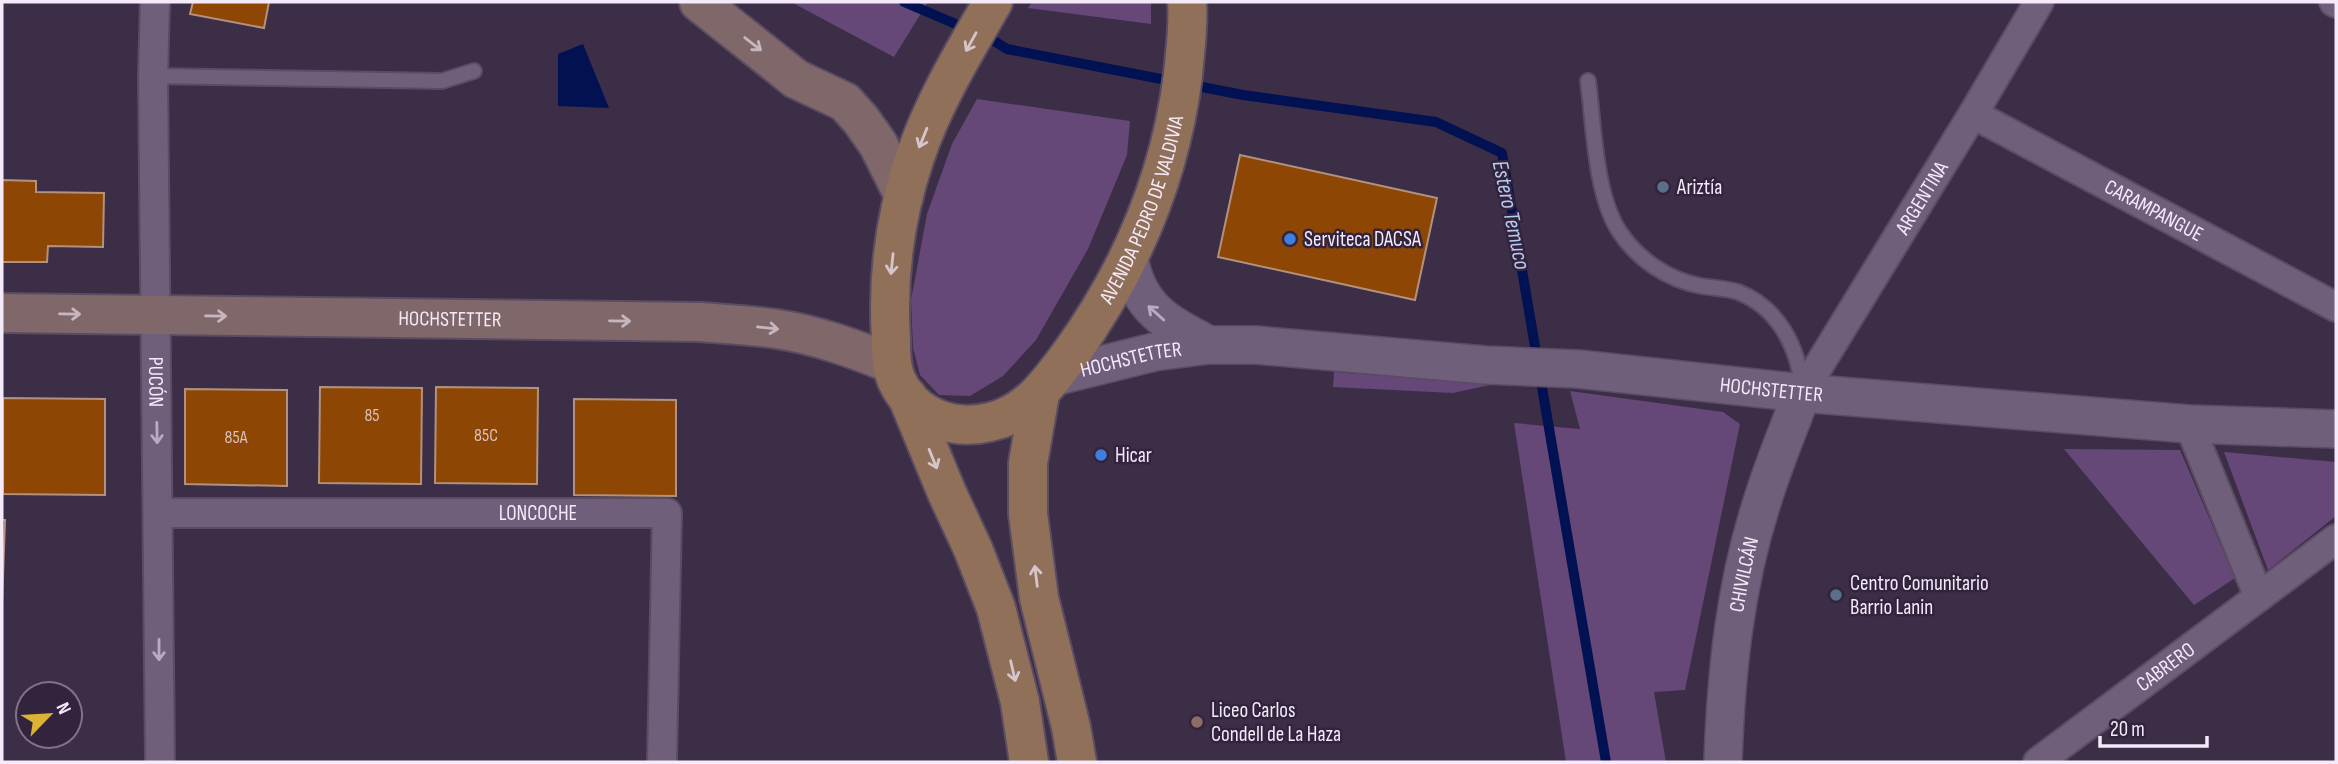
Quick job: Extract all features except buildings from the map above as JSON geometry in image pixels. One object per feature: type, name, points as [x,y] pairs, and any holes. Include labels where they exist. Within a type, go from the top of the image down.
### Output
[{"type":"main road","points":[[699,2],[796,79],[845,102],[862,120],[878,144],[904,196]]},
{"type":"main road","points":[[993,2],[949,82],[915,157],[895,238],[890,280],[900,380],[996,608],[1020,702],[1029,762]]},
{"type":"main road","name":"AVENIDA PEDRO DE VALDIVIA","points":[[900,380],[917,407],[930,416],[945,423],[968,425],[1008,416],[1046,386],[1099,311],[1129,258],[1159,186],[1179,109],[1187,40],[1187,2]]},
{"type":"main road","name":"HOCHSTETTER","points":[[2,313],[700,322],[776,329],[816,337],[855,349],[900,380]]},
{"type":"main road","name":"AVENIDA PEDRO DE VALDIVIA","points":[[1046,386],[1028,463],[1028,514],[1039,598],[1077,762]]},
{"type":"street","name":"PUCÓN","points":[[155,2],[153,76],[160,762]]},
{"type":"street","name":"ARGENTINA","points":[[1802,393],[2039,2]]},
{"type":"street","name":"CARAMPANGUE","points":[[1973,114],[2336,307]]},
{"type":"street","name":"HOCHSTETTER","points":[[1129,258],[1132,274],[1146,304],[1171,325],[1209,345]]},
{"type":"street","name":"HOCHSTETTER","points":[[1046,386],[1154,352],[1209,345],[1256,345],[1485,365],[1578,369],[1802,393],[2189,424],[2336,429]]},
{"type":"street","name":"CHIVILCÁN","points":[[1723,762],[1725,702],[1731,648],[1745,566],[1762,499],[1802,393]]},
{"type":"street","points":[[2189,424],[2259,597]]},
{"type":"street","name":"LONCOCHE","points":[[158,513],[667,513],[662,762]]},
{"type":"street","name":"CABRERO","points":[[2038,762],[2336,539]]},
{"type":"lane","points":[[153,76],[442,81],[474,71]]},
{"type":"lane","points":[[1588,81],[1601,189],[1619,232],[1633,250],[1662,272],[1699,285],[1738,292],[1768,311],[1788,337],[1796,355],[1802,393]]},
{"type":"shaded area","points":[[791,2],[928,2],[894,57]]},
{"type":"shaded area","points":[[1032,2],[1151,2],[1151,24],[1028,8]]},
{"type":"shaded area","points":[[583,44],[609,108],[558,106],[558,54]]},
{"type":"shaded area","points":[[977,99],[1130,121],[1127,155],[1088,249],[1036,340],[1003,376],[970,396],[939,395],[920,375],[913,348],[911,300],[927,214],[952,144]]},
{"type":"shaded area","points":[[1334,372],[1494,384],[1453,393],[1333,387]]},
{"type":"shaded area","points":[[1570,391],[1723,412],[1740,424],[1685,690],[1654,692],[1666,762],[1566,762],[1514,423],[1580,429]]},
{"type":"shaded area","points":[[2064,449],[2180,450],[2235,578],[2194,605]]},
{"type":"shaded area","points":[[2224,452],[2336,462],[2336,516],[2268,570]]},
{"type":"waterway","name":"Estero Temuco","points":[[904,2],[991,39],[1007,49],[1243,95],[1436,122],[1502,153],[1606,762]]},
{"type":"place","name":"Ariztía","points":[[1663,187]]},
{"type":"place","name":"Serviteca DACSA","points":[[1290,239]]},
{"type":"place","name":"Hicar","points":[[1101,455]]},
{"type":"place","name":"Centro Comunitario Barrio Lanin","points":[[1836,595]]},
{"type":"place","name":"Liceo Carlos Condell de La Haza","points":[[1197,722]]}]
